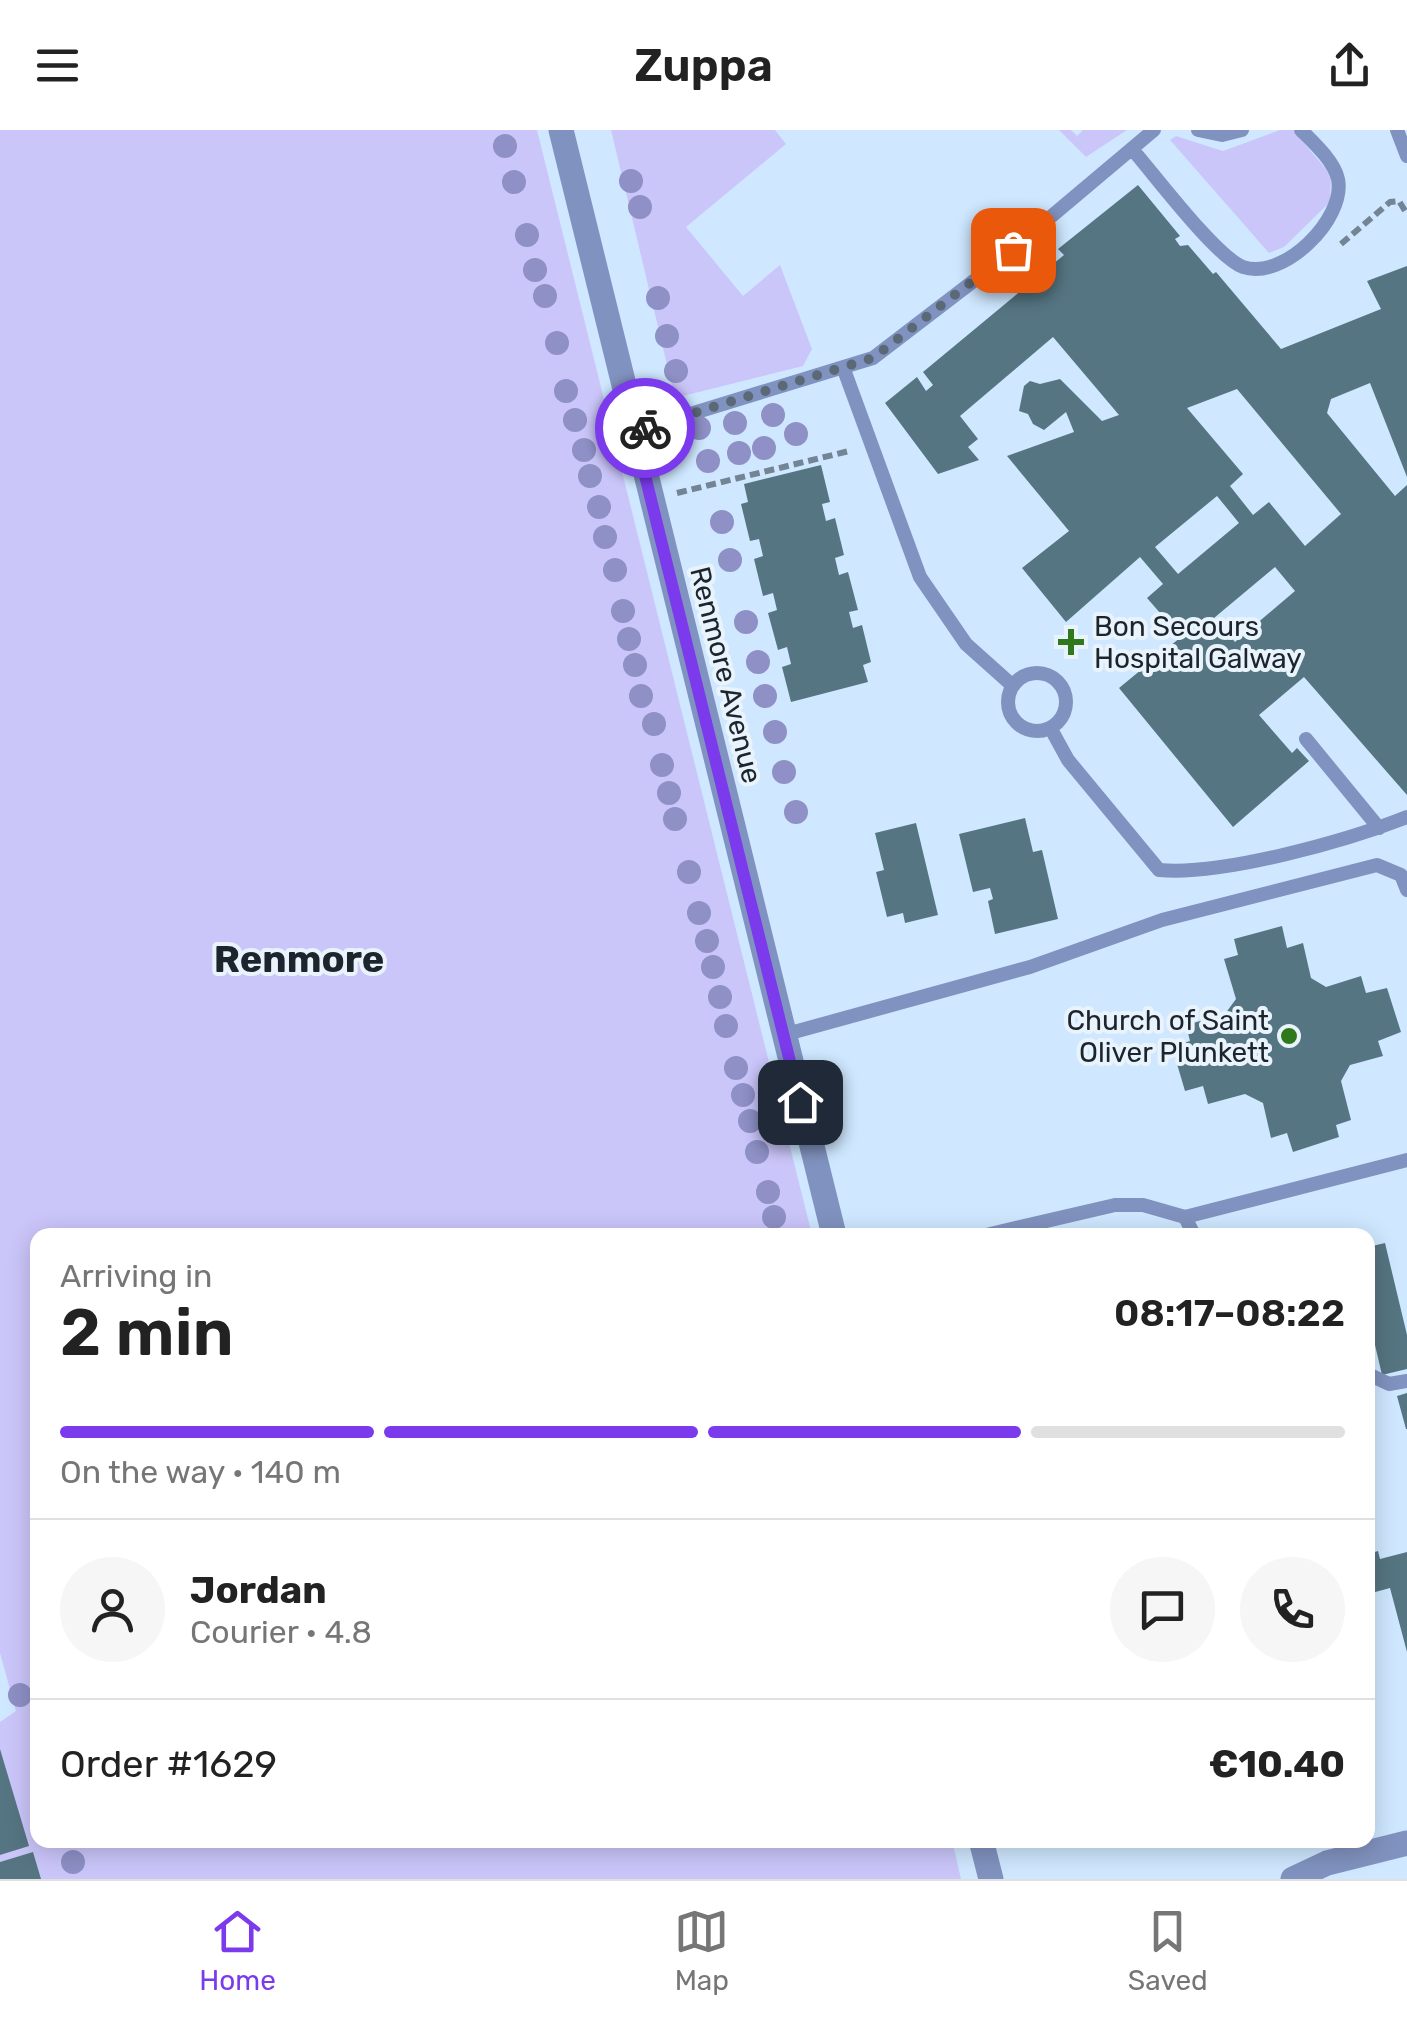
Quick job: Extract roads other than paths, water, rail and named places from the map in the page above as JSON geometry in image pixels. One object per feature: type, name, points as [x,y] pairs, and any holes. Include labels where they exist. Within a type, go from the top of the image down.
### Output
[{"type":"street","name":"Renmore Avenue","points":[[561,130],[832,1228]]},
{"type":"street","points":[[1293,1879],[1327,1863],[1407,1843]]},
{"type":"street","points":[[983,1848],[990,1879]]},
{"type":"lane","points":[[634,431],[873,358],[1154,130]]},
{"type":"lane","points":[[1198,130],[1222,135],[1242,130]]},
{"type":"lane","points":[[1132,149],[1222,252],[1244,268],[1263,268],[1309,243],[1328,223],[1339,198],[1337,176],[1301,130]]},
{"type":"lane","points":[[1397,130],[1407,156]]},
{"type":"lane","points":[[843,368],[920,577],[966,644],[1012,686]]},
{"type":"lane","points":[[1036,672],[1052,675],[1063,686],[1064,714],[1051,729],[1028,730],[1018,725],[1008,704],[1012,686],[1036,672]]},
{"type":"lane","points":[[1051,729],[1068,760],[1159,870],[1186,872],[1379,828],[1407,817]]},
{"type":"lane","points":[[1306,739],[1379,828]]},
{"type":"lane","points":[[783,1035],[1030,967],[1162,920],[1377,865],[1401,876],[1407,890]]},
{"type":"lane","points":[[1016,1228],[1115,1205],[1143,1205],[1185,1217],[1407,1160]]},
{"type":"lane","points":[[1185,1217],[1190,1228]]},
{"type":"lane","points":[[1375,1377],[1389,1384],[1407,1381]]},
{"type":"place","name":"Bon Secours Hospital Galway","points":[[1071,642]]},
{"type":"place","name":"Church of Saint Oliver Plunkett","points":[[1289,1036]]},
{"type":"district","name":"Renmore","points":[[299,959]]}]
